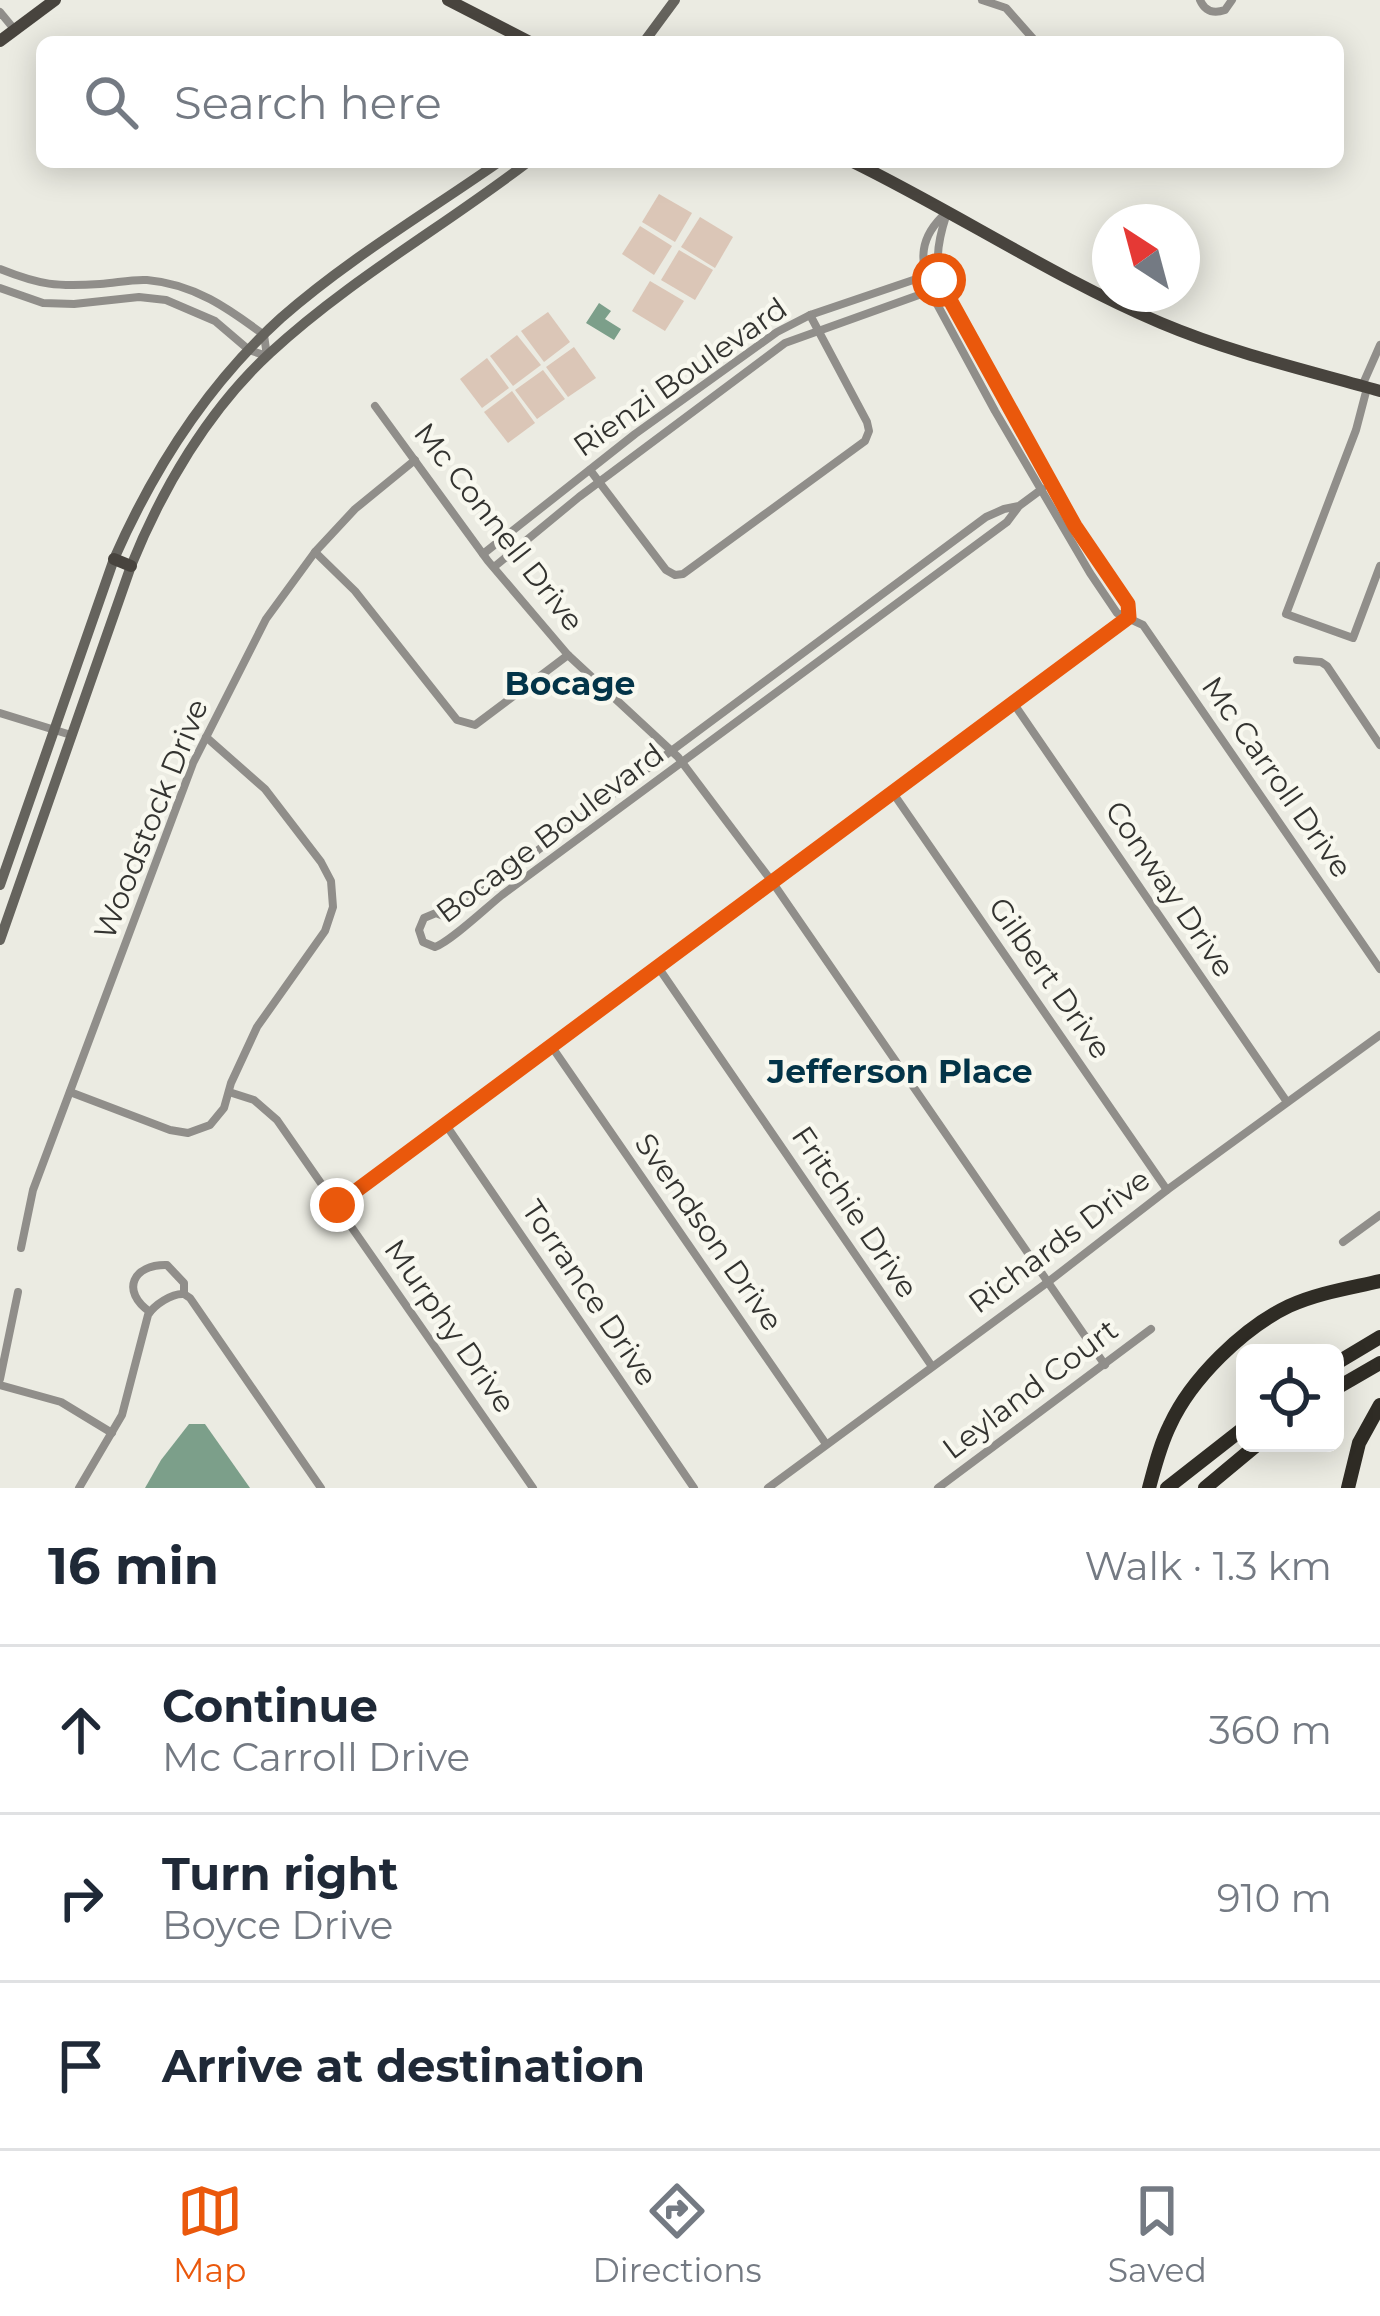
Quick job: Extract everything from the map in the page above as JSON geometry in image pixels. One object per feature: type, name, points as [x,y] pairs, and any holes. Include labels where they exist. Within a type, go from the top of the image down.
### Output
[{"type":"highway","points":[[1149,1488],[1172,1420],[1206,1370],[1260,1323],[1289,1306],[1380,1281]]},
{"type":"highway","points":[[1344,1359],[1380,1337]]},
{"type":"highway","points":[[1344,1384],[1380,1363]]},
{"type":"highway","points":[[1348,1488],[1359,1443],[1380,1405]]},
{"type":"highway","points":[[1167,1488],[1236,1434]]},
{"type":"highway","points":[[1205,1488],[1248,1452]]},
{"type":"main road","points":[[0,41],[55,0]]},
{"type":"main road","points":[[448,0],[518,36]]},
{"type":"main road","points":[[864,168],[1159,322],[1248,355],[1370,388]]},
{"type":"main road","points":[[114,559],[130,566]]},
{"type":"street","points":[[648,36],[675,0]]},
{"type":"street","points":[[982,0],[1006,8],[1032,36]]},
{"type":"street","points":[[1200,0],[1214,12],[1225,10],[1232,0]]},
{"type":"street","points":[[0,12],[15,30]]},
{"type":"street","points":[[0,885],[114,559],[168,452],[264,335],[332,278],[490,168]]},
{"type":"street","points":[[0,940],[130,566],[181,466],[227,400],[267,356],[317,312],[520,168]]},
{"type":"street","points":[[925,276],[928,234],[947,212]]},
{"type":"street","name":"Mc Carroll Drive","points":[[947,212],[936,256],[947,299],[1075,526],[1128,604],[1129,617]]},
{"type":"street","points":[[0,269],[37,283],[64,286],[142,279],[201,293],[264,335],[267,356]]},
{"type":"street","name":"Mc Carroll Drive","points":[[925,276],[1069,540],[1099,586],[1117,613],[1143,625],[1380,969]]},
{"type":"street","name":"Rienzi Boulevard","points":[[483,554],[758,344],[810,316],[925,276]]},
{"type":"street","points":[[32,300],[37,283]]},
{"type":"street","points":[[0,289],[32,300],[74,304],[139,297],[166,300],[215,321],[249,350],[267,356]]},
{"type":"street","name":"Rienzi Boulevard","points":[[494,567],[599,482],[785,344],[930,291]]},
{"type":"street","points":[[590,470],[666,570],[683,574],[865,441],[868,422],[810,316]]},
{"type":"street","points":[[1380,345],[1356,430],[1286,614],[1353,638],[1380,566]]},
{"type":"street","name":"Mc Connell Drive","points":[[375,406],[483,554],[568,656],[682,762],[773,883],[1105,1365]]},
{"type":"street","name":"Woodstock Drive","points":[[20,1248],[33,1190],[206,737],[266,620],[315,552],[355,509],[415,460]]},
{"type":"street","name":"Bocage Boulevard","points":[[1018,506],[986,517],[452,914],[424,918],[418,930],[423,942],[435,947],[447,942],[502,895],[1007,522],[1018,506],[1042,489]]},
{"type":"street","points":[[315,552],[355,591],[457,720],[465,724],[475,725],[568,656]]},
{"type":"street","points":[[337,1205],[1129,617]]},
{"type":"street","points":[[1297,660],[1327,666],[1380,745]]},
{"type":"street","name":"Conway Drive","points":[[1014,704],[1287,1102]]},
{"type":"street","points":[[0,713],[71,735]]},
{"type":"street","points":[[70,1092],[170,1130],[188,1133],[210,1124],[224,1108],[257,1028],[325,931],[333,907],[331,881],[321,862],[266,789],[206,737]]},
{"type":"street","name":"Gilbert Drive","points":[[893,793],[1167,1190]]},
{"type":"street","name":"Fritchie Drive","points":[[658,967],[932,1365]]},
{"type":"street","name":"Richards Drive","points":[[768,1488],[1380,1035]]},
{"type":"street","name":"Svendson Drive","points":[[552,1047],[826,1444]]},
{"type":"street","name":"Murphy Drive","points":[[229,1092],[254,1100],[278,1120],[533,1488]]},
{"type":"street","name":"Torrance Drive","points":[[446,1125],[694,1488]]},
{"type":"street","points":[[1343,1242],[1380,1215]]},
{"type":"street","points":[[149,1312],[134,1296],[132,1284],[140,1270],[167,1265],[184,1282],[184,1294]]},
{"type":"street","points":[[18,1292],[0,1382],[61,1402],[112,1433]]},
{"type":"street","points":[[80,1488],[122,1415],[149,1312],[177,1293],[190,1298],[321,1488]]},
{"type":"street","name":"Leyland Court","points":[[938,1488],[1150,1329]]},
{"type":"shaded area","points":[[659,194],[692,213],[675,242],[642,222]]},
{"type":"shaded area","points":[[700,217],[733,237],[715,268],[681,247]]},
{"type":"shaded area","points":[[640,226],[672,246],[654,275],[622,254]]},
{"type":"shaded area","points":[[679,250],[713,270],[695,300],[661,280]]},
{"type":"shaded area","points":[[650,281],[684,301],[665,331],[632,311]]},
{"type":"shaded area","points":[[599,303],[611,311],[605,319],[621,329],[614,340],[586,323]]},
{"type":"shaded area","points":[[548,312],[570,342],[544,362],[521,331]]},
{"type":"shaded area","points":[[517,335],[541,365],[513,386],[490,356]]},
{"type":"shaded area","points":[[574,347],[596,378],[568,397],[546,367]]},
{"type":"shaded area","points":[[487,358],[509,388],[482,408],[460,379]]},
{"type":"shaded area","points":[[543,370],[565,399],[537,419],[515,390]]},
{"type":"shaded area","points":[[512,391],[535,423],[508,443],[484,412]]},
{"type":"shaded area","points":[[189,1424],[205,1424],[250,1488],[145,1488]]},
{"type":"district","name":"Bocage","points":[[570,683]]},
{"type":"district","name":"Jefferson Place","points":[[900,1071]]},
{"type":"route","points":[[337,1205],[1129,617],[1128,604],[1075,526],[939,280]]}]
